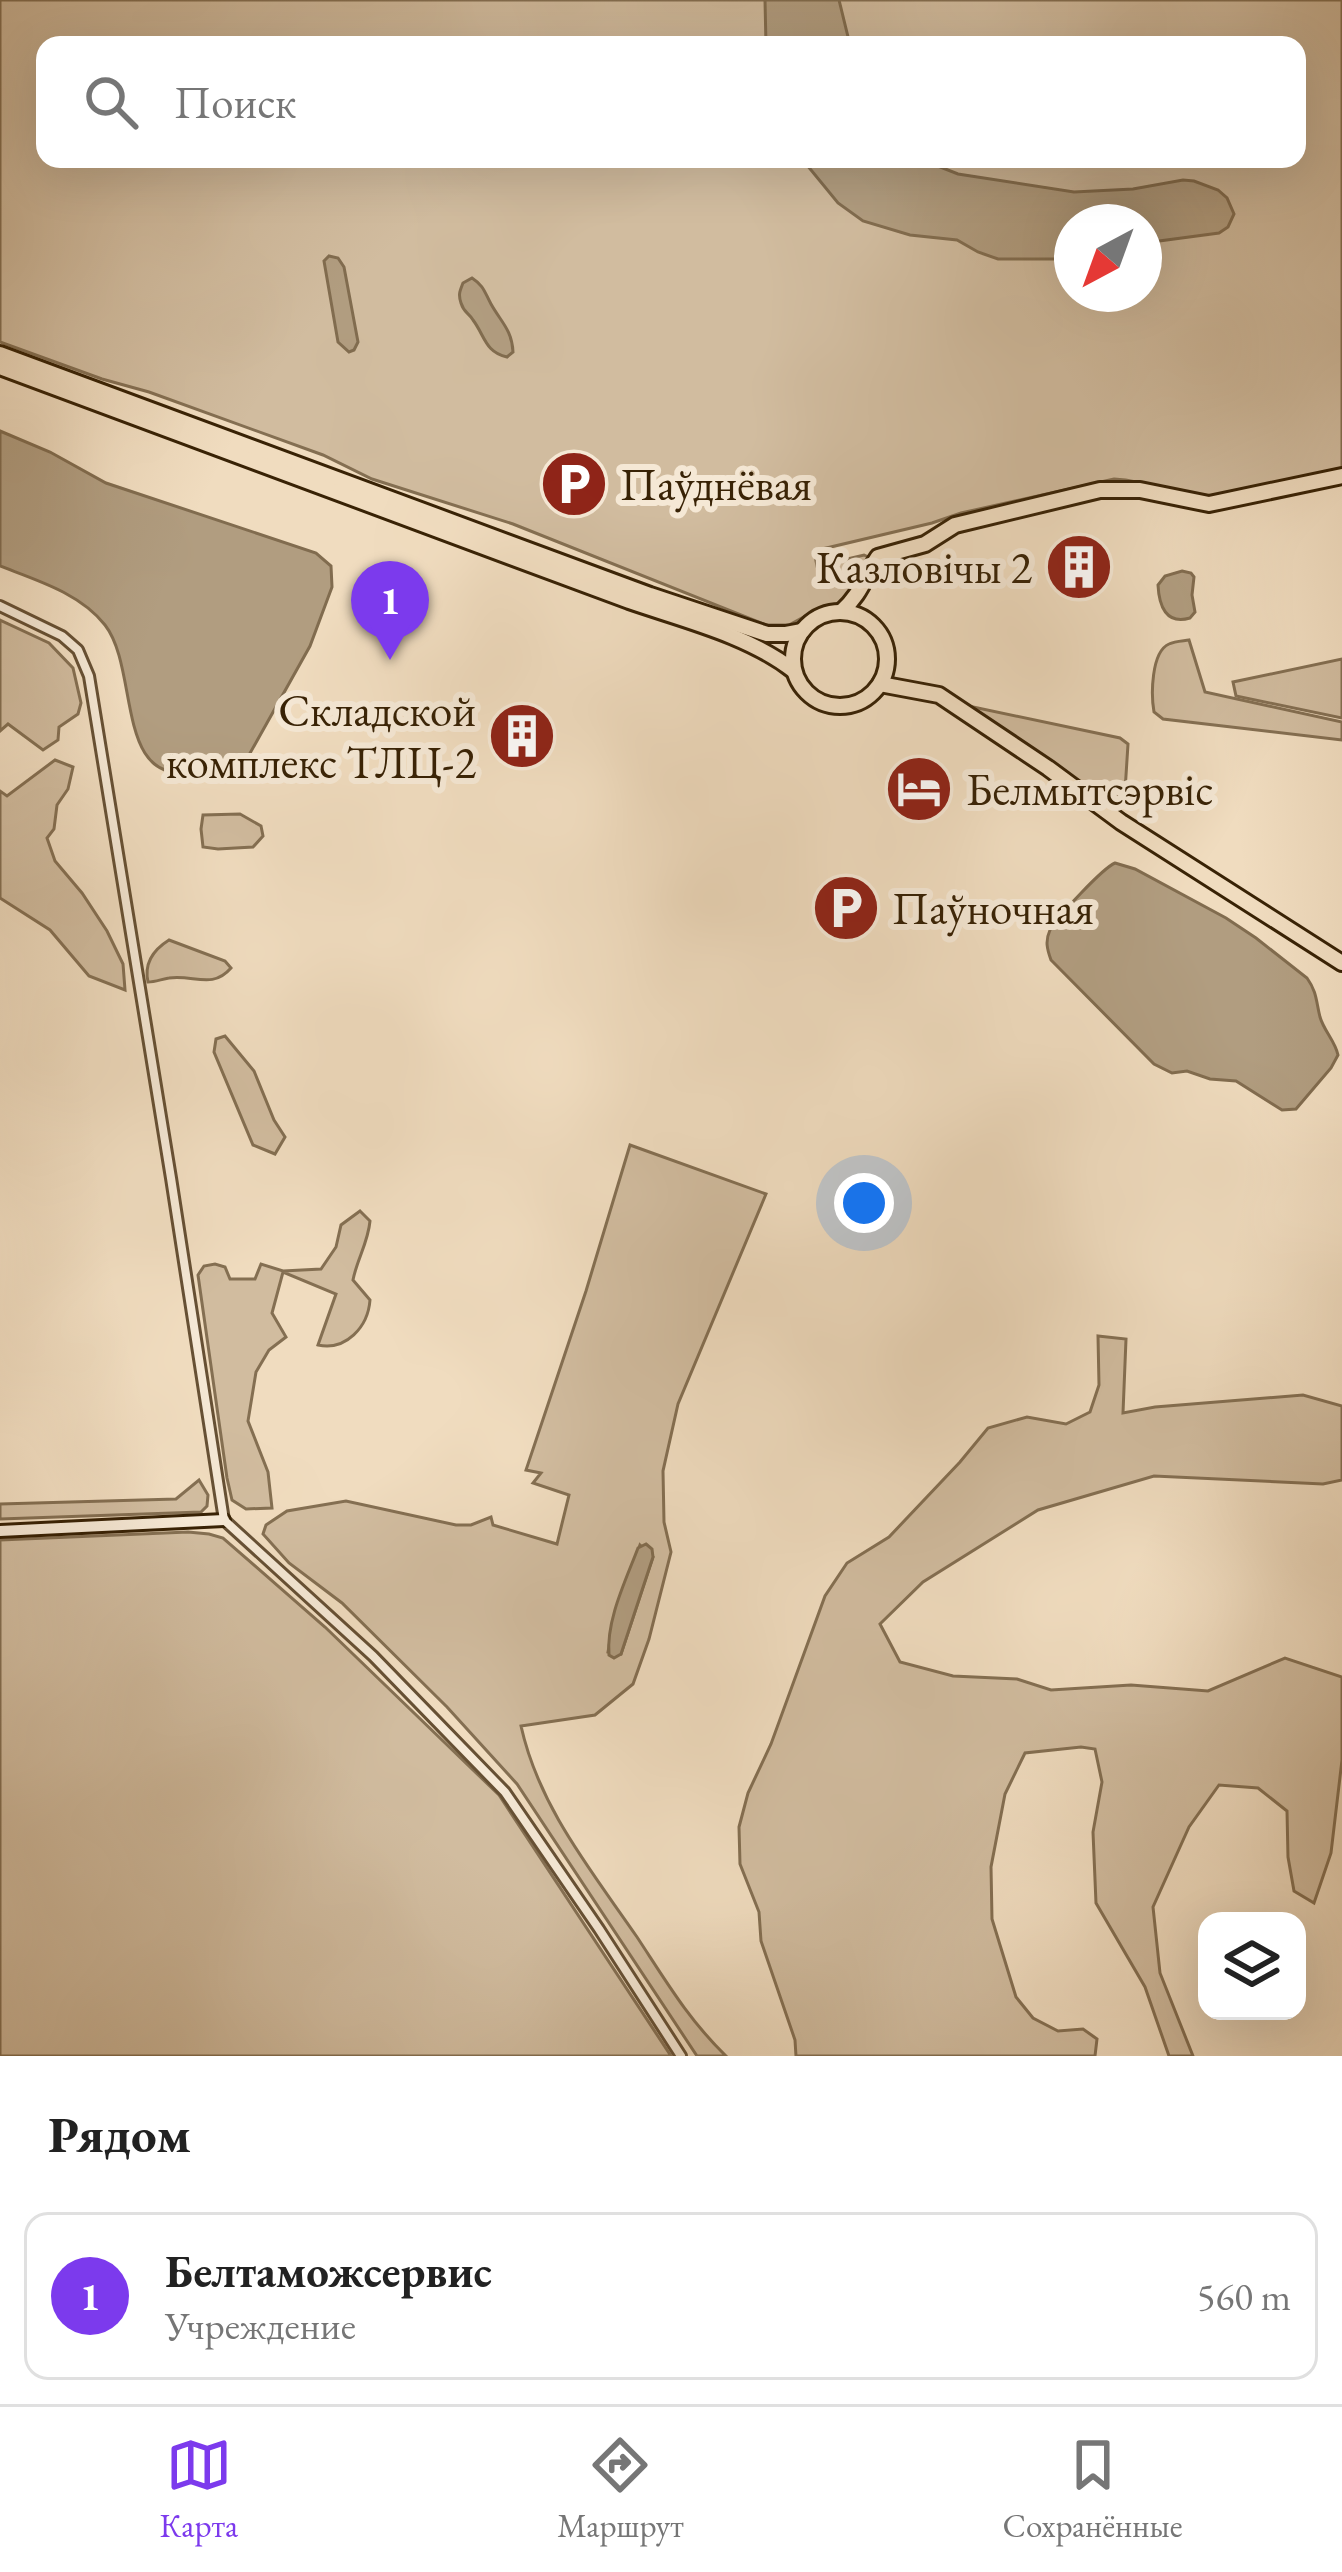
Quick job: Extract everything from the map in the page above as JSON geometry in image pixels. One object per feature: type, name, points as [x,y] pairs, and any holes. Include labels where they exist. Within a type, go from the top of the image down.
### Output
[{"type":"highway","points":[[0,354],[650,595],[767,634],[802,631]]},
{"type":"highway","points":[[0,367],[707,628],[770,654],[794,671]]},
{"type":"highway","points":[[841,612],[858,597],[878,557],[925,544],[955,525],[1100,490],[1140,490],[1209,504],[1342,476]]},
{"type":"highway","points":[[841,612],[863,618],[881,636],[887,660],[880,684],[861,702],[836,706],[809,695],[799,683],[793,652],[802,631],[815,618],[841,612]]},
{"type":"highway","points":[[880,684],[939,695],[1121,822],[1342,963]]},
{"type":"street","points":[[0,606],[62,636],[78,650],[88,676],[224,1520],[373,1656],[505,1792],[681,2056]]},
{"type":"street","points":[[0,1531],[224,1520]]},
{"type":"shaded area","points":[[0,0],[1342,0],[1342,468],[1202,498],[1114,479],[814,551],[817,566],[864,555],[868,563],[843,603],[789,625],[766,625],[513,524],[372,479],[323,455],[0,342]]},
{"type":"shaded area","points":[[765,0],[839,0],[848,36],[766,36]]},
{"type":"shaded area","points":[[809,168],[943,168],[1074,192],[1194,181],[1218,190],[1234,214],[1219,233],[1162,241],[1162,204],[1054,204],[1054,259],[998,259],[957,240],[910,235],[863,221],[838,203]]},
{"type":"shaded area","points":[[329,256],[338,258],[344,267],[358,342],[349,352],[338,342],[324,261]]},
{"type":"shaded area","points":[[472,278],[508,332],[513,352],[507,357],[490,347],[462,306],[461,288]]},
{"type":"shaded area","points":[[0,431],[106,483],[316,553],[331,566],[332,587],[310,646],[249,755],[196,771],[170,772],[152,762],[140,745],[116,645],[105,625],[70,596],[0,566]]},
{"type":"shaded area","points":[[1182,571],[1194,577],[1195,612],[1190,618],[1175,619],[1165,612],[1158,585],[1165,576]]},
{"type":"shaded area","points":[[0,620],[49,643],[73,668],[81,703],[78,714],[59,727],[58,740],[43,750],[8,724],[0,731]]},
{"type":"shaded area","points":[[1189,640],[1205,692],[1342,722],[1342,740],[1163,719],[1154,712],[1156,665],[1169,644]]},
{"type":"shaded area","points":[[1342,659],[1342,718],[1236,696],[1233,682]]},
{"type":"shaded area","points":[[959,704],[1120,738],[1128,744],[1125,791],[1112,802]]},
{"type":"shaded area","points":[[55,760],[73,767],[47,838],[55,861],[107,931],[123,964],[125,990],[89,976],[50,930],[0,898],[0,791],[7,796]]},
{"type":"shaded area","points":[[240,814],[261,826],[263,836],[253,847],[203,847],[203,815]]},
{"type":"shaded area","points":[[1115,863],[1226,918],[1307,978],[1338,1055],[1296,1109],[1282,1110],[1236,1081],[1187,1071],[1172,1073],[1154,1064],[1051,960],[1050,930]]},
{"type":"shaded area","points":[[169,940],[225,961],[231,968],[209,980],[178,977],[148,982],[151,958]]},
{"type":"shaded area","points":[[225,1036],[254,1071],[285,1137],[275,1154],[253,1145],[214,1052],[216,1039]]},
{"type":"shaded area","points":[[630,1145],[766,1194],[678,1404],[663,1471],[664,1522],[671,1552],[633,1684],[595,1715],[521,1726],[540,1784],[568,1837],[678,1999],[726,2056],[697,2056],[517,1784],[342,1603],[289,1563],[263,1534],[266,1525],[287,1511],[346,1501],[456,1525],[491,1517],[493,1525],[557,1544],[569,1495],[533,1483],[541,1473],[526,1470]],"holes":[[[640,1545],[653,1557],[621,1654],[608,1652],[615,1613]]]},
{"type":"shaded area","points":[[360,1211],[370,1221],[353,1280],[370,1300],[354,1335],[338,1344],[318,1345],[336,1294],[283,1272],[272,1313],[286,1337],[269,1350],[256,1372],[248,1421],[268,1472],[272,1508],[246,1509],[232,1500],[227,1478],[198,1275],[204,1266],[215,1264],[225,1267],[230,1279],[255,1279],[261,1264],[283,1271],[321,1269],[336,1247],[341,1225]]},
{"type":"shaded area","points":[[1098,1336],[1126,1339],[1123,1413],[1303,1395],[1342,1406],[1342,1480],[1323,1484],[1154,1476],[1038,1510],[923,1582],[880,1624],[900,1662],[953,1676],[1017,1679],[1051,1690],[1131,1685],[1208,1691],[1285,1658],[1342,1677],[1342,1760],[1331,1853],[1314,1903],[1294,1891],[1287,1811],[1258,1788],[1219,1785],[1189,1827],[1153,1907],[1160,1973],[1193,2056],[1169,2056],[1145,1987],[1096,1903],[1093,1832],[1102,1782],[1095,1749],[1025,1753],[1005,1794],[991,1867],[992,1919],[1016,1997],[1033,2018],[1058,2031],[1083,2029],[1097,2039],[1095,2056],[796,2056],[795,2040],[761,1941],[759,1912],[740,1864],[739,1827],[825,1596],[847,1563],[889,1537],[988,1428],[1027,1417],[1066,1424],[1090,1412],[1099,1385]]},
{"type":"shaded area","points":[[199,1480],[208,1495],[201,1512],[0,1519],[0,1504],[176,1499]]},
{"type":"shaded area","points":[[188,1532],[223,1538],[325,1627],[499,1795],[671,2056],[0,2056],[0,1540]]},
{"type":"shaded area","points":[[646,1544],[653,1557],[621,1654],[614,1658],[609,1655],[609,1642],[614,1614],[638,1548]]},
{"type":"place","name":"Паўднёвая","points":[[574,484]]},
{"type":"place","name":"Казловічы 2","points":[[1079,567]]},
{"type":"place","name":"Белтаможсервис","points":[[390,660]]},
{"type":"place","name":"Складской комплекс ТЛЦ-2","points":[[522,736]]},
{"type":"place","name":"Белмытсэрвіс","points":[[919,789]]},
{"type":"place","name":"Паўночная","points":[[846,908]]}]
